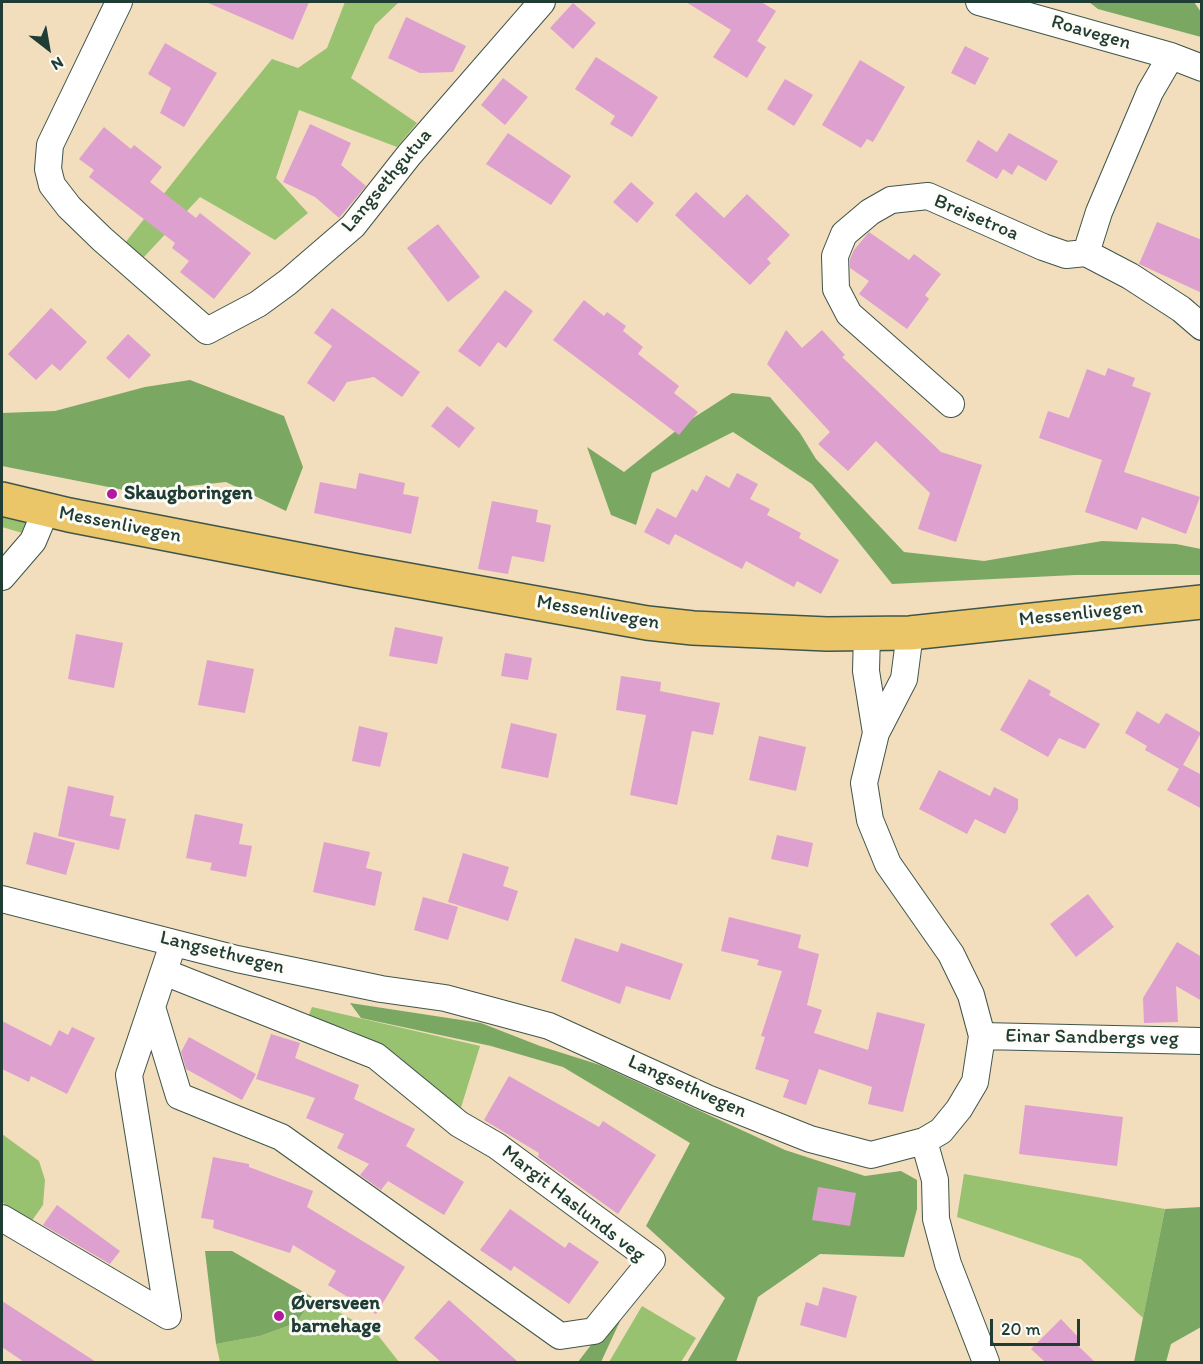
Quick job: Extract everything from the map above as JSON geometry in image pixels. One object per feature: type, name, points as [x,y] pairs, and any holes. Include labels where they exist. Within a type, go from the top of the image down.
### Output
[{"type":"main road","name":"Messenlivegen","points":[[2,499],[46,510],[358,571],[647,623],[693,628],[867,634],[910,633],[1202,602]]},
{"type":"street","name":"Langsethgutua","points":[[118,2],[50,145],[48,169],[52,185],[69,207],[207,331],[258,304],[353,226],[409,155],[542,2]]},
{"type":"street","name":"Roavegen","points":[[979,2],[1172,56],[1202,68]]},
{"type":"street","points":[[1086,253],[1099,212],[1150,92],[1172,56]]},
{"type":"street","name":"Breisetroa","points":[[951,404],[849,314],[836,289],[835,256],[844,234],[870,212],[891,200],[928,196],[1042,247],[1065,255],[1086,253],[1130,276],[1181,309],[1202,327]]},
{"type":"street","points":[[2,577],[33,542],[46,510]]},
{"type":"street","name":"Langsethvegen","points":[[2,899],[237,959],[381,989],[445,998],[549,1026],[707,1098],[810,1140],[871,1155],[924,1141],[941,1131],[959,1109],[975,1082],[982,1036],[972,995],[951,954],[888,864],[870,820],[864,783],[876,733],[904,679],[910,633]]},
{"type":"street","name":"Langsethvegen","points":[[867,634],[866,671],[876,733]]},
{"type":"street","points":[[2,1218],[168,1316],[129,1075],[174,942]]},
{"type":"street","name":"Margit Haslunds veg","points":[[152,1007],[179,1096],[280,1137],[560,1335],[594,1331],[652,1260],[498,1146],[459,1124],[376,1056],[164,972]]},
{"type":"street","name":"Einar Sandbergs veg","points":[[982,1036],[1202,1041]]},
{"type":"street","points":[[924,1141],[935,1180],[936,1219],[948,1264],[986,1362]]},
{"type":"green space","points":[[345,2],[399,2],[375,25],[351,78],[417,123],[397,147],[299,110],[276,178],[308,213],[275,240],[200,197],[143,258],[125,243],[272,59],[298,68],[327,48]]},
{"type":"green space","points":[[1089,2],[1194,2],[1201,12],[1201,37],[1098,9]]},
{"type":"green space","points":[[190,380],[284,416],[303,467],[286,511],[226,482],[134,492],[2,466],[2,413],[55,411],[145,387]]},
{"type":"green space","points":[[732,393],[770,397],[800,433],[816,459],[904,552],[984,561],[1102,541],[1176,544],[1201,549],[1201,575],[1075,575],[892,584],[812,484],[733,432],[652,473],[636,525],[611,515],[587,447],[624,472],[687,422]]},
{"type":"green space","points":[[2,515],[24,520],[38,530],[36,537],[2,527]]},
{"type":"green space","points":[[350,1003],[481,1023],[540,1046],[600,1065],[785,1150],[865,1176],[901,1171],[917,1180],[917,1209],[904,1257],[820,1254],[758,1297],[736,1362],[687,1362],[725,1298],[646,1226],[690,1143],[563,1067],[491,1046],[361,1018]]},
{"type":"green space","points":[[312,1007],[480,1046],[459,1114],[393,1056],[350,1030],[308,1017]]},
{"type":"green space","points":[[2,1134],[39,1161],[45,1180],[43,1205],[31,1222],[2,1202]]},
{"type":"green space","points":[[964,1174],[1165,1209],[1143,1318],[1081,1259],[957,1217]]},
{"type":"green space","points":[[1201,1207],[1201,1327],[1171,1344],[1166,1362],[1134,1362],[1165,1209]]},
{"type":"green space","points":[[205,1251],[232,1251],[314,1298],[296,1323],[260,1336],[216,1344]]},
{"type":"green space","points":[[314,1298],[377,1334],[399,1362],[220,1362],[216,1344],[260,1336],[296,1323]]},
{"type":"green space","points":[[642,1306],[696,1338],[681,1362],[609,1362]]},
{"type":"green space","points":[[621,1319],[601,1362],[578,1362],[607,1324]]},
{"type":"building","points":[[206,2],[309,2],[293,40]]},
{"type":"building","points":[[686,2],[761,2],[776,11],[757,41],[766,47],[747,78],[713,57],[731,30]]},
{"type":"building","points":[[573,3],[596,23],[573,49],[550,28]]},
{"type":"building","points":[[406,17],[466,46],[453,72],[420,73],[388,58]]},
{"type":"building","points":[[165,43],[217,73],[184,127],[160,113],[171,88],[148,74]]},
{"type":"building","points":[[965,46],[989,58],[975,85],[951,73]]},
{"type":"building","points":[[596,57],[658,97],[632,137],[610,124],[615,116],[575,89]]},
{"type":"building","points":[[860,60],[905,87],[873,142],[867,139],[861,148],[822,125]]},
{"type":"building","points":[[503,78],[528,97],[505,125],[481,105]]},
{"type":"building","points":[[785,79],[813,95],[794,126],[767,109]]},
{"type":"building","points":[[310,124],[351,143],[341,165],[366,186],[339,218],[315,197],[283,182]]},
{"type":"building","points":[[104,127],[131,149],[134,145],[162,167],[150,182],[196,218],[200,213],[251,253],[214,299],[180,272],[189,261],[172,248],[175,243],[89,177],[94,170],[79,159]]},
{"type":"building","points":[[508,133],[571,176],[551,205],[486,164]]},
{"type":"building","points":[[1009,133],[1058,161],[1046,181],[1018,165],[1012,175],[1003,169],[997,179],[966,161],[978,140],[997,152]]},
{"type":"building","points":[[631,182],[654,203],[637,223],[613,202]]},
{"type":"building","points":[[696,192],[724,218],[747,194],[790,235],[767,259],[771,263],[750,285],[675,215]]},
{"type":"building","points":[[1157,222],[1202,240],[1202,293],[1139,264]]},
{"type":"building","points":[[438,224],[480,277],[448,302],[407,248]]},
{"type":"building","points":[[869,232],[909,260],[914,254],[941,274],[925,295],[929,299],[907,329],[859,294],[869,281],[850,268],[850,259],[854,250]]},
{"type":"building","points":[[505,290],[533,311],[506,348],[498,342],[480,367],[458,351]]},
{"type":"building","points":[[584,300],[604,316],[607,312],[626,326],[623,331],[643,347],[638,354],[679,386],[674,393],[698,412],[679,435],[553,340]]},
{"type":"building","points":[[51,308],[87,342],[60,371],[52,364],[36,380],[8,354]]},
{"type":"building","points":[[332,308],[420,372],[402,397],[374,377],[347,382],[334,402],[307,383],[332,346],[314,333]]},
{"type":"building","points":[[786,330],[802,348],[822,330],[845,355],[842,357],[941,452],[982,465],[956,542],[918,529],[930,493],[876,441],[848,471],[818,444],[830,432],[767,364]]},
{"type":"building","points":[[128,334],[151,355],[129,379],[106,358]]},
{"type":"building","points":[[1108,368],[1135,378],[1132,386],[1151,393],[1124,472],[1200,497],[1186,534],[1142,517],[1137,530],[1085,512],[1102,460],[1039,438],[1048,411],[1069,418],[1087,369],[1105,376]]},
{"type":"building","points":[[447,406],[475,428],[459,448],[431,426]]},
{"type":"building","points":[[359,473],[405,483],[403,494],[419,497],[411,534],[314,513],[320,482],[356,489]]},
{"type":"building","points":[[737,473],[758,484],[750,499],[770,509],[767,515],[801,533],[799,538],[839,560],[821,594],[797,581],[794,587],[746,561],[742,569],[675,534],[669,545],[644,532],[657,508],[676,518],[692,489],[697,492],[706,475],[729,488]]},
{"type":"building","points":[[492,501],[538,510],[536,522],[551,525],[544,562],[512,556],[508,574],[478,569]]},
{"type":"building","points":[[395,627],[443,637],[437,664],[389,656]]},
{"type":"building","points":[[76,634],[123,643],[114,688],[68,679]]},
{"type":"building","points":[[505,653],[532,658],[528,680],[501,676]]},
{"type":"building","points":[[207,660],[254,669],[245,713],[198,705]]},
{"type":"building","points":[[621,676],[661,682],[660,691],[720,703],[713,735],[692,731],[677,805],[630,795],[646,715],[616,710]]},
{"type":"building","points":[[1029,679],[1051,691],[1049,695],[1100,724],[1085,749],[1059,738],[1048,757],[1000,730]]},
{"type":"building","points":[[1137,711],[1159,724],[1166,713],[1201,733],[1183,765],[1202,775],[1202,809],[1167,790],[1179,769],[1145,750],[1147,746],[1125,733]]},
{"type":"building","points":[[511,723],[557,734],[548,778],[501,768]]},
{"type":"building","points":[[359,726],[388,733],[380,767],[352,761]]},
{"type":"building","points":[[759,736],[806,747],[796,791],[749,780]]},
{"type":"building","points":[[939,770],[990,796],[994,787],[1018,799],[1018,809],[1005,834],[975,819],[967,834],[919,809]]},
{"type":"building","points":[[68,786],[114,796],[110,816],[126,819],[119,850],[58,836]]},
{"type":"building","points":[[195,814],[243,824],[239,844],[252,846],[246,877],[210,870],[212,863],[186,858]]},
{"type":"building","points":[[34,832],[75,843],[66,875],[26,864]]},
{"type":"building","points":[[777,835],[813,843],[808,867],[771,859]]},
{"type":"building","points":[[324,842],[370,852],[366,868],[382,872],[375,906],[313,892]]},
{"type":"building","points":[[463,853],[509,867],[503,886],[518,891],[508,921],[448,902]]},
{"type":"building","points":[[1088,894],[1114,927],[1076,957],[1050,924]]},
{"type":"building","points":[[423,897],[458,907],[448,940],[414,930]]},
{"type":"building","points":[[729,917],[801,935],[798,948],[819,954],[807,1005],[822,1010],[814,1033],[868,1050],[877,1012],[925,1024],[903,1112],[868,1104],[872,1087],[819,1069],[806,1105],[783,1097],[789,1080],[755,1069],[765,1037],[761,1036],[782,971],[757,965],[759,960],[721,951]]},
{"type":"building","points":[[575,938],[618,952],[621,943],[683,964],[670,1000],[626,986],[620,1004],[561,981]]},
{"type":"building","points":[[1177,942],[1202,957],[1202,1001],[1176,986],[1178,1022],[1144,1023],[1143,998]]},
{"type":"building","points":[[2,1021],[51,1046],[59,1030],[68,1035],[72,1027],[95,1038],[67,1094],[31,1076],[29,1082],[2,1069]]},
{"type":"building","points":[[271,1034],[300,1043],[295,1058],[359,1085],[354,1099],[415,1129],[406,1146],[464,1182],[444,1215],[388,1181],[381,1190],[360,1175],[369,1164],[337,1148],[344,1134],[306,1118],[315,1098],[256,1079]]},
{"type":"building","points":[[189,1037],[256,1074],[242,1100],[186,1069],[181,1052]]},
{"type":"building","points":[[509,1076],[599,1127],[603,1121],[656,1155],[618,1214],[538,1157],[539,1153],[484,1120]]},
{"type":"building","points":[[1025,1105],[1123,1117],[1117,1166],[1019,1154]]},
{"type":"building","points":[[213,1157],[249,1164],[249,1167],[313,1191],[307,1207],[405,1267],[376,1314],[328,1285],[336,1271],[293,1245],[290,1253],[213,1228],[214,1220],[201,1218]]},
{"type":"building","points":[[818,1187],[856,1193],[850,1226],[812,1220]]},
{"type":"building","points":[[57,1205],[120,1251],[110,1264],[43,1225]]},
{"type":"building","points":[[510,1209],[565,1248],[569,1242],[599,1262],[569,1304],[514,1266],[511,1271],[480,1250]]},
{"type":"building","points":[[823,1287],[857,1296],[846,1338],[800,1325],[806,1302],[818,1306]]},
{"type":"building","points":[[449,1300],[518,1362],[441,1362],[414,1338]]},
{"type":"building","points":[[2,1301],[96,1362],[24,1362],[2,1347]]},
{"type":"building","points":[[1061,1319],[1080,1339],[1076,1344],[1095,1362],[1045,1362],[1031,1349]]},
{"type":"place","name":"Skaugboringen","points":[[112,494]]},
{"type":"place","name":"Øversveen barnehage","points":[[279,1316]]}]
